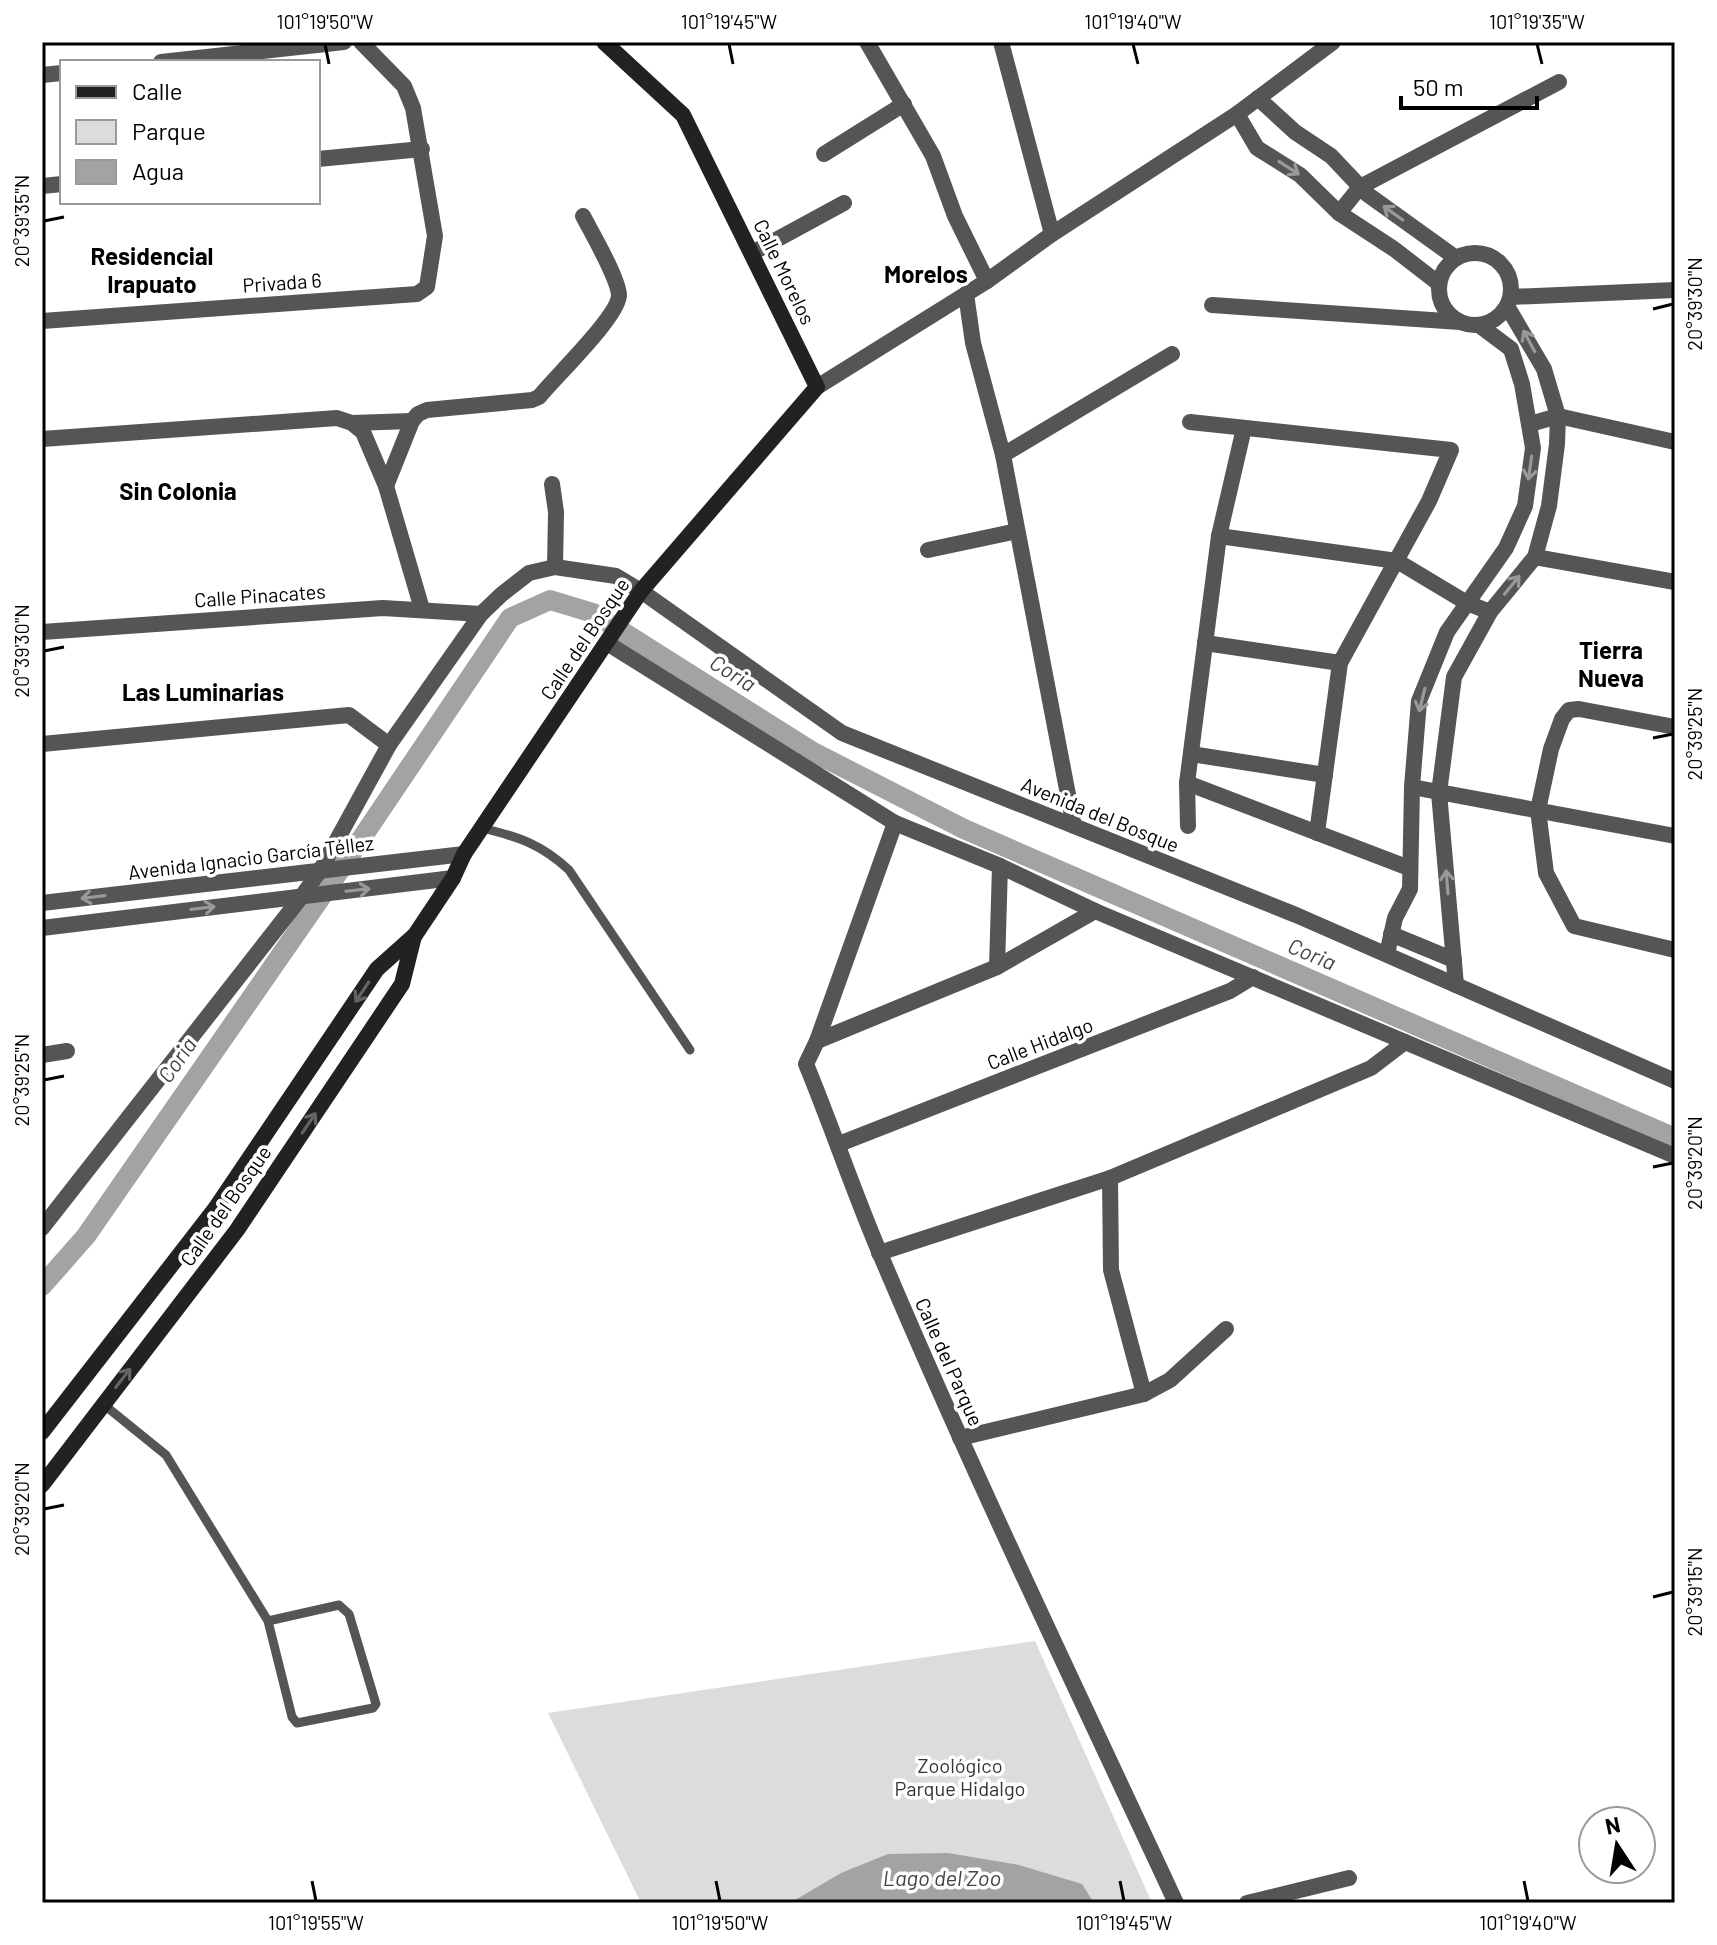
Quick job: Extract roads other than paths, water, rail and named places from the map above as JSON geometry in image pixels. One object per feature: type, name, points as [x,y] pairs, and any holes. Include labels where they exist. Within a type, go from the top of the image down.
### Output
[{"type":"street","points":[[179,60],[344,42]]},
{"type":"street","points":[[320,159],[422,149],[410,96],[361,42]]},
{"type":"street","name":"Calle Morelos","points":[[604,42],[683,115],[817,387]]},
{"type":"street","points":[[867,42],[933,156],[955,216],[987,281]]},
{"type":"street","points":[[1001,42],[1052,234]]},
{"type":"street","points":[[817,387],[987,281],[1052,234],[1237,114],[1333,42]]},
{"type":"street","points":[[1339,213],[1360,187],[1559,82]]},
{"type":"street","points":[[1258,98],[1295,132],[1331,156],[1360,187],[1456,258]]},
{"type":"street","points":[[824,154],[904,104]]},
{"type":"street","points":[[1237,114],[1257,148],[1300,175],[1339,213],[1438,283]]},
{"type":"street","name":"Privada 6","points":[[42,321],[417,294],[427,287],[435,236],[422,149]]},
{"type":"street","points":[[752,253],[844,203]]},
{"type":"street","points":[[386,486],[412,421],[418,414],[427,410],[539,397],[618,305],[618,288],[583,216]]},
{"type":"street","points":[[1456,985],[1439,793],[1454,677],[1490,612],[1535,557],[1549,506],[1558,416],[1544,369],[1509,302],[1508,273],[1493,256],[1469,252],[1448,262],[1438,283],[1442,307],[1460,322]]},
{"type":"street","points":[[1479,325],[1497,318],[1509,302],[1675,290]]},
{"type":"street","points":[[966,294],[973,343],[1003,455],[1074,826]]},
{"type":"street","points":[[1212,305],[1460,322],[1479,325],[1511,349],[1533,448],[1525,506],[1506,548],[1447,632],[1419,701],[1412,787],[1410,889],[1395,918],[1387,954]]},
{"type":"street","points":[[1003,455],[1172,354]]},
{"type":"street","name":"Calle del Bosque","points":[[42,1432],[215,1209],[377,969],[415,935],[453,878],[464,854],[641,591],[817,387]]},
{"type":"street","points":[[1530,424],[1558,416],[1675,442]]},
{"type":"street","points":[[42,439],[337,418],[352,423],[412,421]]},
{"type":"street","points":[[1190,422],[1451,450],[1429,501],[1340,663],[1317,833]]},
{"type":"street","points":[[352,423],[363,432],[386,486],[422,609]]},
{"type":"street","points":[[1188,826],[1187,783],[1219,536],[1244,428]]},
{"type":"street","points":[[552,484],[556,512],[555,567]]},
{"type":"street","points":[[928,550],[1017,531]]},
{"type":"street","points":[[1219,536],[1397,561],[1467,603],[1490,612]]},
{"type":"street","points":[[1535,557],[1675,582]]},
{"type":"street","name":"Avenida del Bosque","points":[[481,614],[529,573],[555,567],[616,576],[842,733],[1296,915],[1675,1081]]},
{"type":"street","name":"Calle Pinacates","points":[[42,632],[383,608],[481,614]]},
{"type":"street","points":[[42,1228],[302,896],[329,868],[389,745],[481,614]]},
{"type":"street","points":[[611,637],[895,823],[1000,866],[1095,911],[1675,1156]]},
{"type":"street","points":[[1205,643],[1340,663]]},
{"type":"street","points":[[1675,727],[1579,709],[1569,710],[1562,719],[1551,749],[1538,810],[1546,873],[1574,926],[1675,950]]},
{"type":"street","points":[[42,744],[349,715],[389,745]]},
{"type":"street","points":[[1191,754],[1325,775]]},
{"type":"street","points":[[1187,783],[1409,868]]},
{"type":"street","points":[[1412,787],[1675,836]]},
{"type":"street","name":"Calle del Parque","points":[[895,823],[806,1064],[879,1253],[960,1438],[1176,1903]]},
{"type":"street","name":"Avenida Ignacio García Téllez","points":[[42,903],[464,854]]},
{"type":"street","points":[[997,967],[1000,866]]},
{"type":"street","points":[[42,928],[453,878]]},
{"type":"street","points":[[817,1041],[997,967],[1095,911]]},
{"type":"street","points":[[1391,934],[1454,960]]},
{"type":"street","name":"Calle del Bosque","points":[[42,1485],[237,1230],[402,984],[415,935]]},
{"type":"street","name":"Calle Hidalgo","points":[[839,1144],[1230,991],[1253,977]]},
{"type":"street","points":[[879,1253],[1110,1178],[1371,1068],[1405,1042]]},
{"type":"street","points":[[42,1055],[67,1051]]},
{"type":"street","points":[[1110,1178],[1111,1270],[1144,1394]]},
{"type":"street","points":[[960,1438],[1144,1394],[1170,1380],[1226,1329]]},
{"type":"street","points":[[1247,1903],[1349,1878]]},
{"type":"lane","points":[[482,828],[524,838],[549,851],[569,870],[690,1050]]},
{"type":"lane","points":[[103,1404],[166,1455],[268,1621],[292,1717],[297,1723],[373,1708],[376,1704],[349,1614],[339,1605],[268,1621]]},
{"type":"water","name":"Lago del Zoo","points":[[948,1853],[1019,1865],[1082,1884],[1094,1903],[790,1903],[841,1873],[888,1854]]},
{"type":"waterway","name":"Coria","points":[[42,1286],[86,1236],[349,857],[510,618],[550,600],[593,613],[813,752],[964,829],[1675,1138]]},
{"type":"district","name":"Residencial Irapuato","points":[[152,271]]},
{"type":"district","name":"Morelos","points":[[926,275]]},
{"type":"district","name":"Sin Colonia","points":[[178,492]]},
{"type":"district","name":"Tierra Nueva","points":[[1611,665]]},
{"type":"district","name":"Las Luminarias","points":[[203,693]]},
{"type":"park label","name":"Zoológico Parque Hidalgo","points":[[960,1778]]}]
